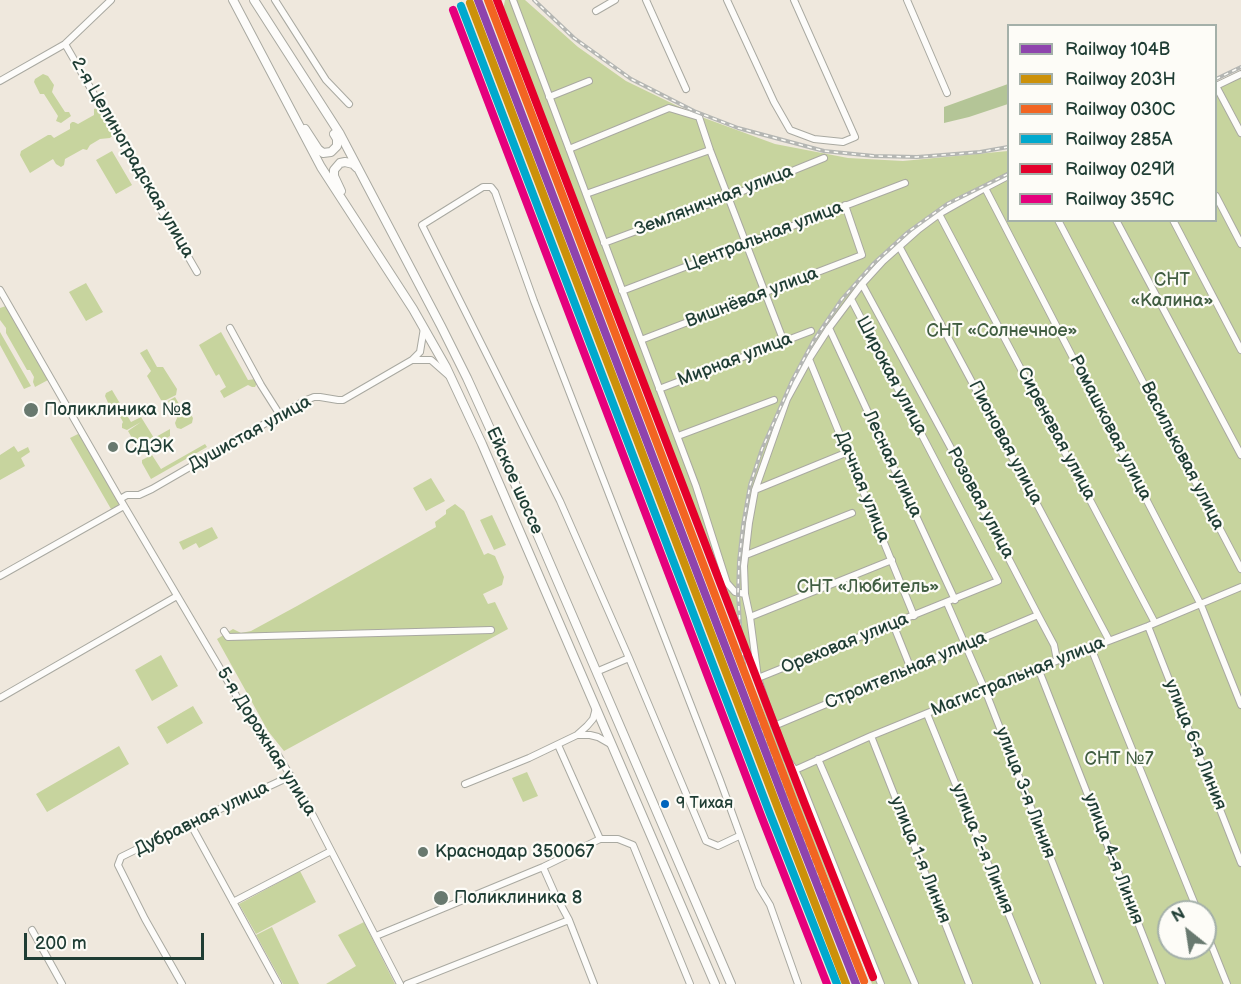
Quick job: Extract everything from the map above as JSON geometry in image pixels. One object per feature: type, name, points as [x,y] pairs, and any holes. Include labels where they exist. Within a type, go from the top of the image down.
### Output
[{"type":"main road","name":"Ейское шоссе","points":[[232,0],[316,159],[424,327],[450,376],[482,444],[715,984]]},
{"type":"main road","name":"Ейское шоссе","points":[[254,0],[340,134],[467,378],[731,984]]},
{"type":"main road","points":[[285,98],[318,149],[323,153],[335,150],[337,139],[306,82]]},
{"type":"main road","points":[[350,212],[334,176],[334,170],[340,163],[345,162],[358,170]]},
{"type":"street","name":"2-я Целиноградская улица","points":[[0,81],[66,44],[111,0]]},
{"type":"street","points":[[274,0],[326,80],[349,104]]},
{"type":"street","points":[[513,0],[678,436],[727,584],[735,592],[746,594]]},
{"type":"street","points":[[596,11],[615,0]]},
{"type":"street","points":[[646,0],[686,89]]},
{"type":"street","points":[[727,0],[774,102],[790,130],[814,139],[832,142],[843,142],[855,138],[794,0]]},
{"type":"street","points":[[907,0],[948,93]]},
{"type":"street","name":"2-я Целиноградская улица","points":[[66,44],[197,272]]},
{"type":"street","points":[[1217,86],[1241,74]]},
{"type":"street","points":[[549,97],[589,81]]},
{"type":"street","points":[[1217,88],[1241,133]]},
{"type":"street","points":[[569,149],[669,108],[699,117],[784,342]]},
{"type":"street","points":[[586,194],[710,150]]},
{"type":"street","name":"Земляничная улица","points":[[604,243],[824,158]]},
{"type":"street","points":[[850,299],[899,246],[939,214],[1007,177]]},
{"type":"street","name":"Центральная улица","points":[[622,291],[905,183]]},
{"type":"street","points":[[739,836],[718,846],[706,841],[630,658],[560,501],[422,225],[483,187],[491,187],[495,192],[534,301],[739,836],[759,887],[770,905],[798,984]]},
{"type":"street","name":"Ромашковая улица","points":[[985,188],[1201,605],[1241,705]]},
{"type":"street","points":[[1217,200],[1241,244]]},
{"type":"street","name":"Вишнёвая улица","points":[[641,340],[862,255],[845,205]]},
{"type":"street","name":"Сиреневая улица","points":[[939,214],[1155,623]]},
{"type":"street","name":"Васильковая улица","points":[[1059,222],[1241,569]]},
{"type":"street","points":[[1117,222],[1241,455]]},
{"type":"street","points":[[1174,222],[1241,350]]},
{"type":"street","name":"Пионовая улица","points":[[899,246],[1109,640]]},
{"type":"street","name":"Розовая улица","points":[[862,284],[1054,645],[1057,660]]},
{"type":"street","name":"5-я Дорожная улица","points":[[0,290],[262,741],[278,755],[306,802],[400,984]]},
{"type":"street","name":"Широкая улица","points":[[881,984],[795,770],[787,759],[758,678],[744,566],[755,490],[788,399],[809,359],[850,299],[998,581]]},
{"type":"street","points":[[230,327],[280,415]]},
{"type":"street","points":[[412,360],[420,352],[424,327]]},
{"type":"street","name":"Лесная улица","points":[[829,328],[955,600]]},
{"type":"street","name":"Мирная улица","points":[[659,389],[811,331]]},
{"type":"street","name":"Дачная улица","points":[[809,359],[914,616]]},
{"type":"street","points":[[412,360],[431,360],[450,376]]},
{"type":"street","name":"Душистая улица","points":[[120,499],[127,495],[139,495],[152,489],[314,397],[342,400],[412,360]]},
{"type":"street","points":[[678,436],[774,400]]},
{"type":"street","points":[[755,490],[848,452]]},
{"type":"street","points":[[0,576],[124,506]]},
{"type":"street","points":[[746,555],[852,513]]},
{"type":"street","points":[[750,617],[892,560]]},
{"type":"street","name":"Ореховая улица","points":[[758,678],[998,581]]},
{"type":"street","name":"Магистральная улица","points":[[795,770],[871,736],[1241,587]]},
{"type":"street","points":[[0,698],[177,596]]},
{"type":"street","name":"улица 3-я Линия","points":[[947,603],[985,690],[1100,984]]},
{"type":"street","name":"Строительная улица","points":[[774,726],[1038,615]]},
{"type":"street","points":[[892,624],[910,669]]},
{"type":"street","name":"улица 6-я Линия","points":[[1148,626],[1241,863]]},
{"type":"street","points":[[224,631],[228,637],[491,630]]},
{"type":"street","points":[[1090,648],[1193,900]]},
{"type":"street","points":[[596,672],[630,658]]},
{"type":"street","name":"улица 4-я Линия","points":[[1038,668],[1162,984]]},
{"type":"street","points":[[465,784],[577,735],[593,719],[596,708]]},
{"type":"street","name":"улица 2-я Линия","points":[[927,714],[1037,984]]},
{"type":"street","points":[[577,735],[591,735],[612,745]]},
{"type":"street","name":"улица 1-я Линия","points":[[871,736],[969,984]]},
{"type":"street","points":[[558,745],[600,838]]},
{"type":"street","points":[[818,759],[915,984]]},
{"type":"street","name":"Дубравная улица","points":[[182,984],[118,865],[122,857],[291,777]]},
{"type":"street","points":[[190,823],[278,984]]},
{"type":"street","points":[[376,936],[543,867],[600,838],[618,839],[633,845],[690,984]]},
{"type":"street","points":[[233,902],[331,851]]},
{"type":"street","points":[[543,867],[570,920],[592,984]]},
{"type":"street","points":[[407,984],[570,920]]},
{"type":"street","points":[[32,930],[62,984]]},
{"type":"street","points":[[1217,959],[1227,984]]},
{"type":"green space","points":[[505,0],[525,0],[578,47],[626,81],[696,115],[775,144],[848,158],[903,161],[1007,151],[1007,222],[1217,222],[1217,83],[1241,71],[1241,984],[872,984],[782,767],[737,630],[503,10]]},
{"type":"green space","points":[[43,74],[48,76],[54,85],[52,92],[65,112],[69,112],[71,116],[61,123],[56,121],[58,116],[44,94],[40,94],[34,82]]},
{"type":"green space","points":[[1007,84],[1007,104],[944,123],[944,107]]},
{"type":"green space","points":[[99,108],[113,132],[110,138],[100,139],[90,145],[87,150],[83,149],[65,159],[61,167],[53,159],[30,173],[20,155],[21,151],[48,135],[54,138],[70,129],[72,122],[78,124],[94,115],[94,109]]},
{"type":"green space","points":[[112,151],[132,185],[116,194],[96,160]]},
{"type":"green space","points":[[86,283],[103,312],[86,321],[69,292]]},
{"type":"green space","points":[[6,306],[48,380],[35,387],[34,377],[30,370],[27,370],[0,320],[0,308]]},
{"type":"green space","points":[[0,332],[31,386],[24,389],[0,345]]},
{"type":"green space","points":[[221,332],[248,380],[255,379],[257,383],[255,387],[248,385],[224,398],[220,391],[226,387],[219,374],[216,376],[199,345]]},
{"type":"green space","points":[[147,349],[157,367],[163,367],[177,389],[176,395],[164,401],[161,400],[147,376],[151,371],[140,353]]},
{"type":"green space","points":[[112,390],[131,422],[141,417],[154,438],[170,429],[170,436],[158,443],[150,442],[141,452],[135,450],[136,445],[128,431],[141,422],[127,430],[122,428],[123,422],[114,406],[109,405],[105,396]]},
{"type":"green space","points":[[175,397],[185,414],[193,418],[192,423],[181,429],[176,426],[177,418],[168,401]]},
{"type":"green space","points":[[78,434],[119,502],[118,506],[111,509],[70,438]]},
{"type":"green space","points":[[205,444],[207,447],[151,479],[142,463],[142,460],[152,455],[161,469]]},
{"type":"green space","points":[[14,446],[18,452],[28,447],[30,452],[21,458],[25,466],[0,480],[0,455]]},
{"type":"green space","points":[[431,478],[445,501],[426,511],[413,488]]},
{"type":"green space","points":[[455,504],[464,511],[484,555],[488,553],[495,556],[504,577],[502,585],[483,594],[488,604],[495,602],[508,629],[284,751],[268,731],[217,639],[233,629],[241,633],[251,631],[297,606],[436,527],[435,522]]},
{"type":"green space","points":[[492,515],[506,545],[494,550],[480,520]]},
{"type":"green space","points":[[212,527],[218,538],[199,548],[196,543],[183,550],[179,542]]},
{"type":"green space","points":[[161,655],[178,686],[152,701],[135,670]]},
{"type":"green space","points":[[193,706],[203,723],[167,744],[157,727]]},
{"type":"green space","points":[[119,746],[129,764],[47,812],[36,794]]},
{"type":"green space","points":[[527,772],[538,796],[523,802],[512,778]]},
{"type":"green space","points":[[300,871],[316,902],[256,934],[239,904]]},
{"type":"green space","points":[[364,922],[395,984],[326,984],[356,966],[338,935]]},
{"type":"green space","points":[[272,927],[299,984],[283,984],[256,935]]},
{"type":"railway","points":[[534,0],[574,38],[631,79],[694,111],[738,128],[824,151],[874,156],[917,157],[980,152],[1007,147]]},
{"type":"railway","points":[[1217,79],[1241,67]]},
{"type":"railway","points":[[838,936],[820,879],[758,718],[745,673],[738,594],[739,561],[750,485],[762,449],[792,381],[814,340],[842,299],[873,264],[908,232],[947,204],[1007,174]]},
{"type":"rail line","name":"104В","points":[[478,0],[856,984]]},
{"type":"rail line","name":"030C","points":[[488,0],[864,981]]},
{"type":"rail line","name":"029Й","points":[[497,0],[873,977]]},
{"type":"rail line","name":"203Н","points":[[470,3],[846,984]]},
{"type":"rail line","name":"285А","points":[[461,6],[837,984]]},
{"type":"rail line","name":"359С","points":[[453,10],[827,984]]},
{"type":"place","name":"Поликлиника №8","points":[[31,410]]},
{"type":"place","name":"СДЭК","points":[[113,447]]},
{"type":"place","name":"9 Тихая","points":[[665,804]]},
{"type":"place","name":"Краснодар 350067","points":[[423,852]]},
{"type":"place","name":"Поликлиника 8","points":[[441,898]]},
{"type":"park label","name":"СНТ «Калина»","points":[[1172,290]]},
{"type":"park label","name":"СНТ «Солнечное»","points":[[1002,331]]},
{"type":"park label","name":"СНТ «Любитель»","points":[[868,587]]},
{"type":"park label","name":"СНТ №7","points":[[1119,759]]}]
